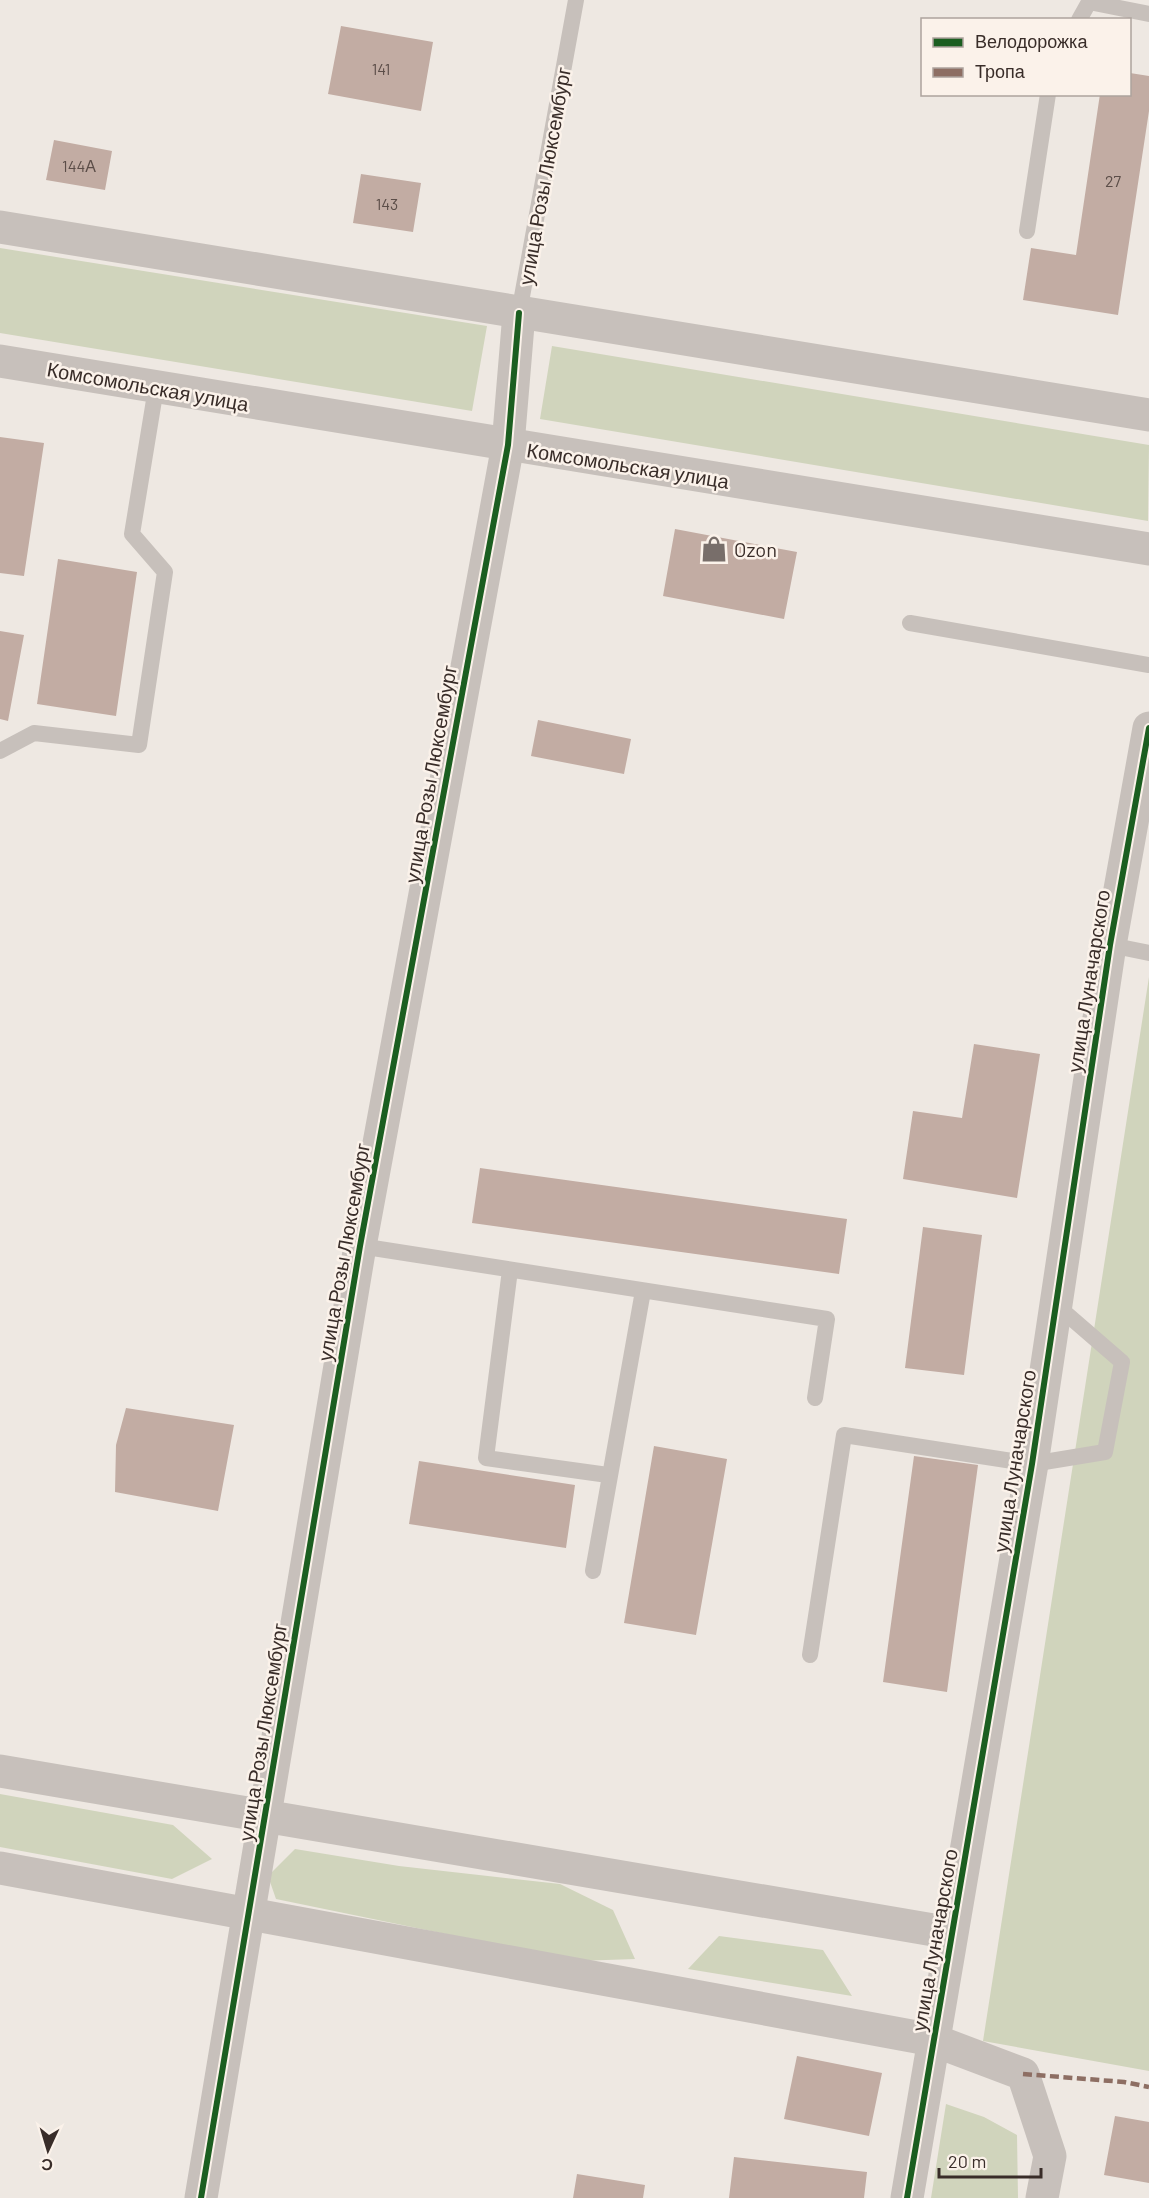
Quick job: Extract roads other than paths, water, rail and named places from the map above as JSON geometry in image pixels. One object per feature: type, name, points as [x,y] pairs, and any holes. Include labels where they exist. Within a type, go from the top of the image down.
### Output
[{"type":"street","points":[[0,227],[1149,415]]},
{"type":"street","name":"улица Розы Люксембург","points":[[201,2198],[360,1246],[508,445],[519,313]]},
{"type":"street","name":"Комсомольская улица","points":[[0,361],[1149,549]]},
{"type":"street","name":"улица Луначарского","points":[[907,2198],[1032,1464],[1054,1304],[1110,945],[1149,728]]},
{"type":"street","points":[[0,1771],[951,1933]]},
{"type":"street","points":[[0,1868],[933,2040],[1023,2074],[1050,2156],[1042,2198]]},
{"type":"lane","name":"улица Розы Люксембург","points":[[519,313],[576,0]]},
{"type":"lane","points":[[1080,18],[1090,1],[1149,14]]},
{"type":"lane","points":[[1027,231],[1048,96]]},
{"type":"lane","points":[[0,751],[34,733],[139,744],[165,572],[132,534],[156,388]]},
{"type":"lane","points":[[910,623],[1149,665]]},
{"type":"lane","points":[[1110,945],[1149,952]]},
{"type":"lane","points":[[360,1246],[827,1319],[815,1398]]},
{"type":"lane","points":[[510,1270],[486,1458],[608,1475]]},
{"type":"lane","points":[[593,1571],[608,1475],[643,1291]]},
{"type":"lane","points":[[810,1655],[844,1435],[1032,1464],[1105,1452],[1122,1362],[1054,1304]]},
{"type":"place","name":"Ozon","points":[[714,549]]}]
